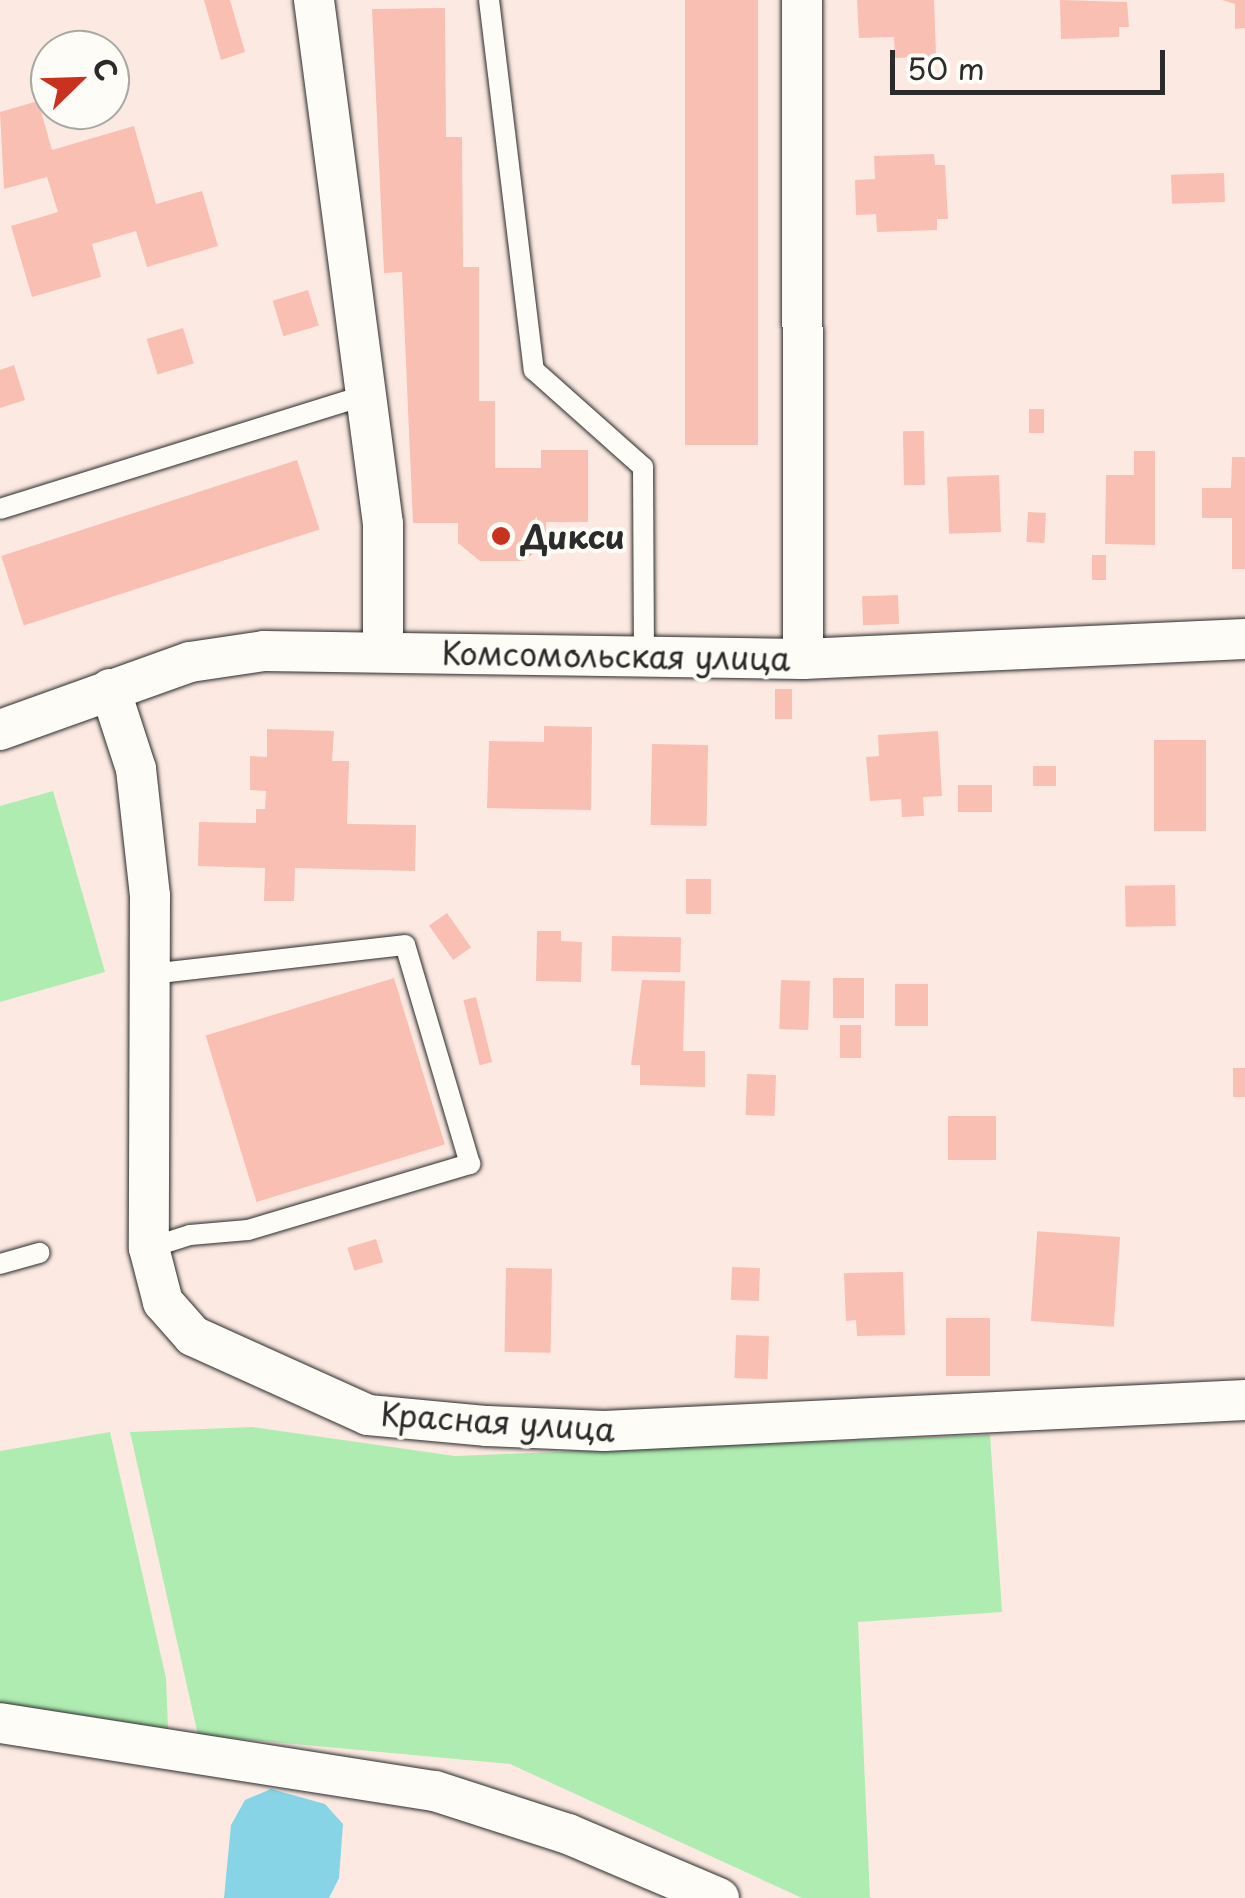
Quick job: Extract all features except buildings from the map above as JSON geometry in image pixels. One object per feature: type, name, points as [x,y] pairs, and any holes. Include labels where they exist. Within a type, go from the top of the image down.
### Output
[{"type":"street","points":[[314,0],[384,524],[383,650]]},
{"type":"street","points":[[802,0],[804,659]]},
{"type":"street","name":"Комсомольская улица","points":[[0,730],[110,688],[220,654],[383,650],[804,659],[1245,639]]},
{"type":"street","name":"Красная улица","points":[[110,688],[136,770],[150,896],[148,1248],[163,1302],[193,1336],[368,1414],[604,1431],[1245,1400]]},
{"type":"street","points":[[0,1723],[435,1791],[568,1834],[719,1898]]},
{"type":"lane","points":[[489,0],[534,370],[643,467],[644,656]]},
{"type":"lane","points":[[0,510],[366,395]]},
{"type":"lane","points":[[148,1248],[248,1230],[470,1164],[405,946],[150,974]]},
{"type":"lane","points":[[0,1264],[38,1253]]},
{"type":"green space","points":[[53,791],[105,972],[0,1002],[0,806]]},
{"type":"green space","points":[[252,1427],[455,1456],[990,1435],[1002,1612],[858,1622],[870,1898],[802,1898],[510,1764],[198,1735],[130,1432]]},
{"type":"green space","points":[[110,1432],[166,1678],[168,1729],[0,1703],[0,1451]]},
{"type":"water","points":[[271,1789],[325,1804],[343,1824],[339,1878],[329,1898],[224,1898],[231,1825],[245,1800]]},
{"type":"place","name":"Дикси","points":[[501,536]]}]
